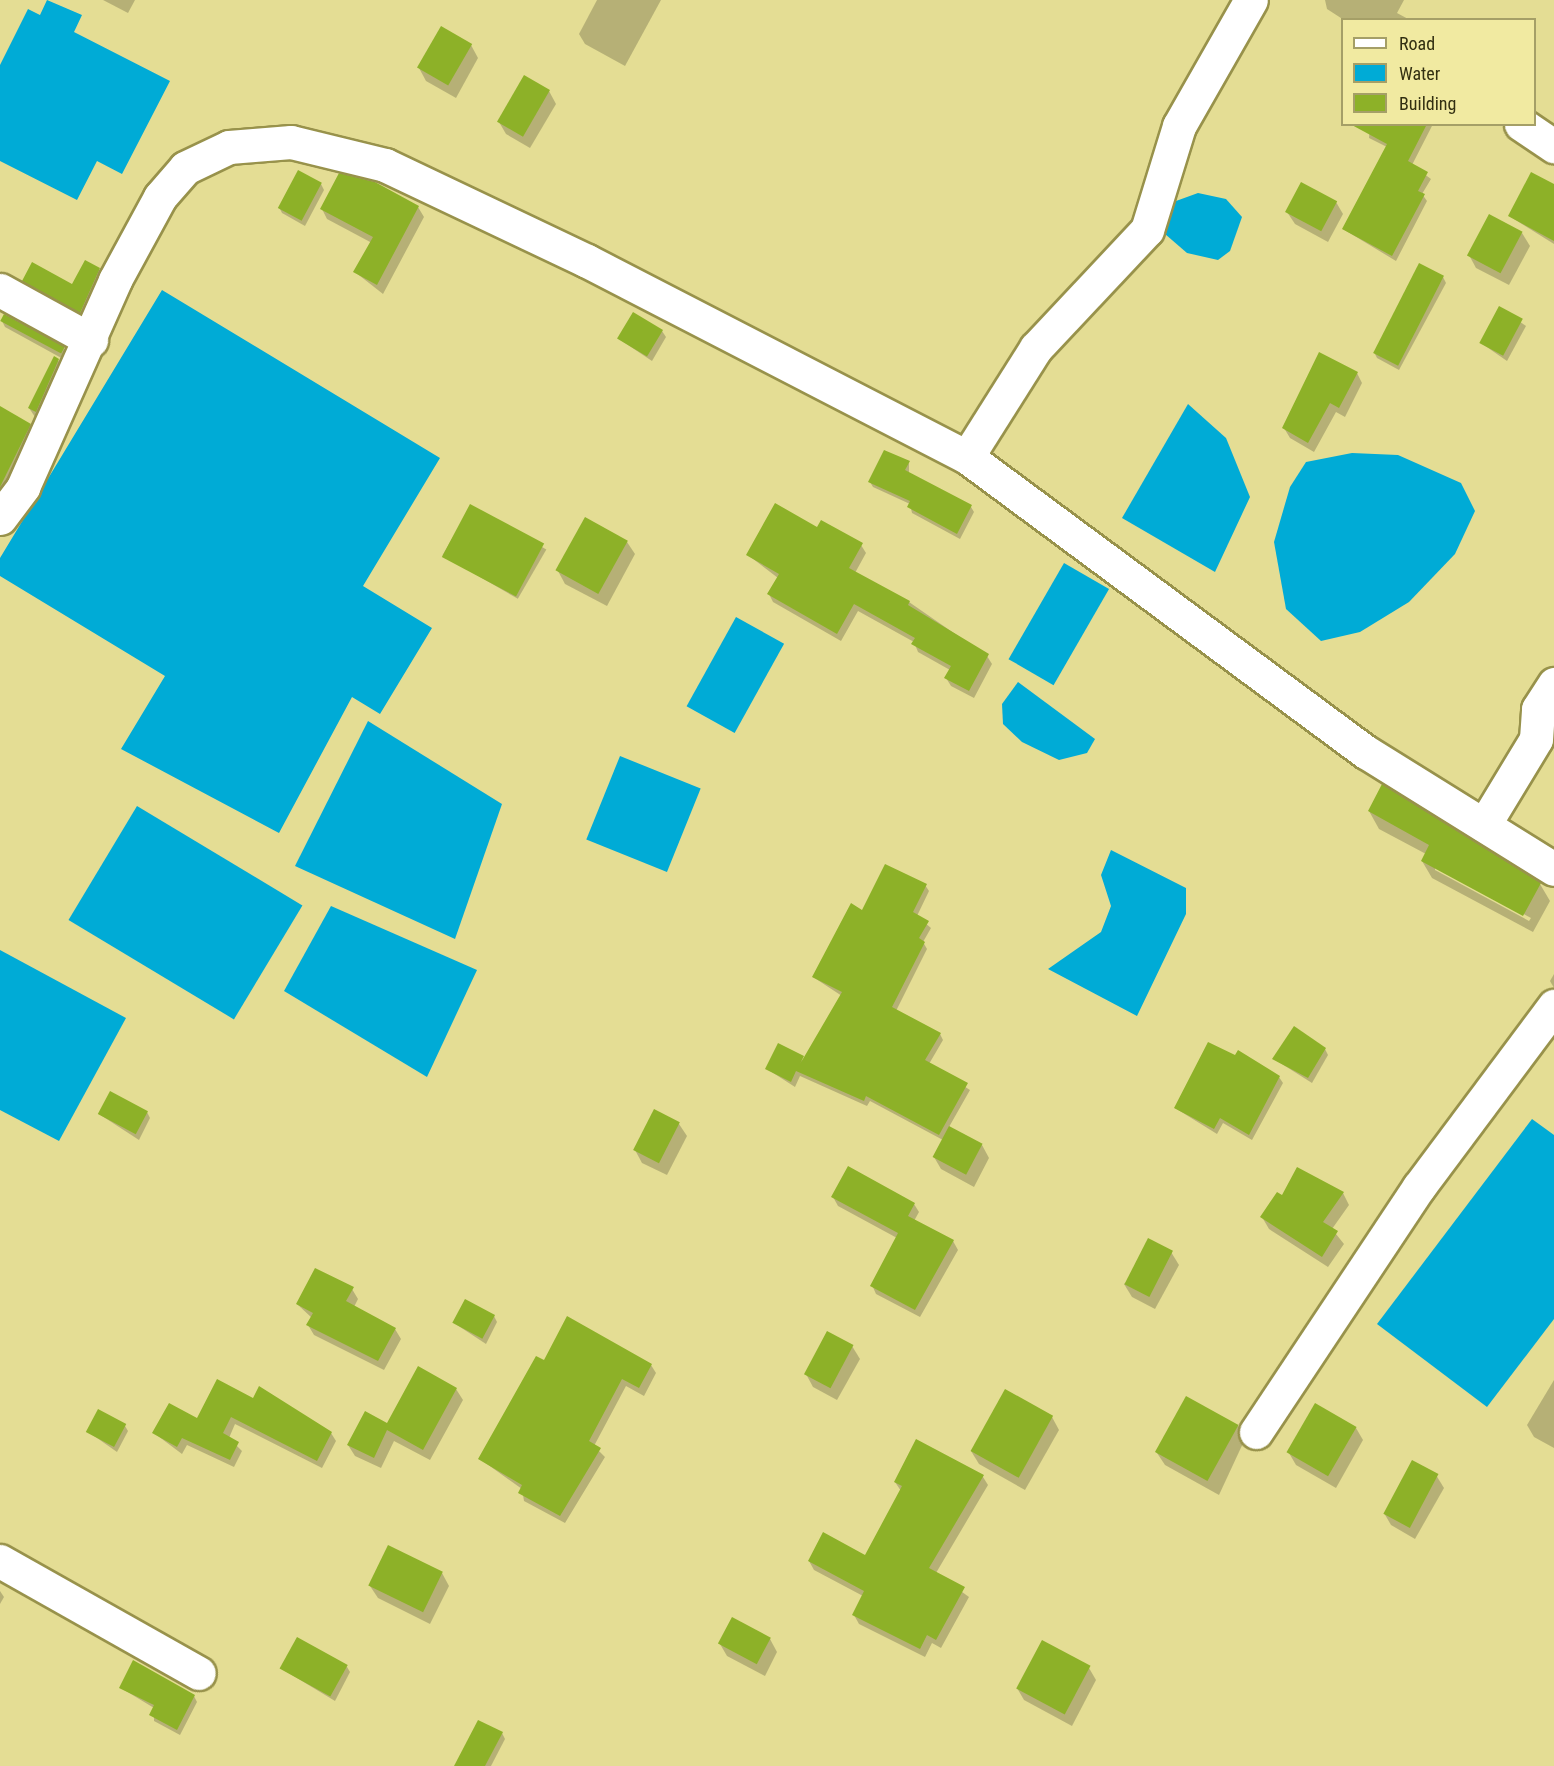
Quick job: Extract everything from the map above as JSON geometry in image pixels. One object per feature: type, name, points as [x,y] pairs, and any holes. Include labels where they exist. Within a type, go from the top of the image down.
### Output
[{"type":"street","points":[[968,457],[1036,348],[1147,230],[1179,126],[1251,0]]},
{"type":"street","points":[[1524,126],[1554,146]]},
{"type":"street","points":[[0,518],[23,487],[160,196],[185,168],[229,147],[291,142],[385,165],[587,261],[968,457],[1366,753],[1554,869]]},
{"type":"street","points":[[0,290],[91,340]]},
{"type":"street","points":[[1484,825],[1536,739],[1538,709],[1554,684]]},
{"type":"street","points":[[1256,1432],[1419,1187],[1554,1006]]},
{"type":"street","points":[[0,1561],[199,1673]]},
{"type":"water","points":[[47,0],[82,15],[74,32],[170,81],[122,174],[97,161],[77,200],[0,161],[0,65],[28,9],[40,15]]},
{"type":"water","points":[[1198,193],[1226,199],[1242,217],[1230,251],[1218,260],[1187,253],[1165,234],[1166,214],[1176,201]]},
{"type":"water","points":[[162,290],[440,458],[363,586],[432,628],[380,714],[352,697],[279,833],[121,749],[165,676],[0,576],[0,558]]},
{"type":"water","points":[[1188,404],[1226,438],[1250,497],[1215,572],[1122,518]]},
{"type":"water","points":[[1352,453],[1398,455],[1461,483],[1475,511],[1455,554],[1409,602],[1360,632],[1321,641],[1286,609],[1274,542],[1290,487],[1306,462]]},
{"type":"water","points":[[1064,563],[1109,589],[1054,685],[1008,659]]},
{"type":"water","points":[[736,617],[784,644],[735,733],[687,706]]},
{"type":"water","points":[[1018,682],[1095,739],[1087,753],[1059,760],[1022,742],[1003,724],[1002,704]]},
{"type":"water","points":[[368,721],[502,804],[455,939],[295,866]]},
{"type":"water","points":[[620,756],[701,789],[667,872],[586,839]]},
{"type":"water","points":[[137,806],[302,905],[234,1019],[68,920]]},
{"type":"water","points":[[1111,850],[1186,888],[1186,914],[1137,1016],[1048,969],[1101,932],[1111,906],[1101,875]]},
{"type":"water","points":[[331,906],[477,970],[427,1077],[284,991]]},
{"type":"water","points":[[0,950],[126,1018],[59,1141],[0,1110]]},
{"type":"water","points":[[1532,1119],[1554,1135],[1554,1319],[1487,1407],[1377,1324]]},
{"type":"building","points":[[441,26],[472,44],[448,86],[417,68]]},
{"type":"building","points":[[524,75],[550,90],[523,137],[497,122]]},
{"type":"building","points":[[1354,126],[1426,126],[1408,161],[1428,172],[1418,191],[1425,194],[1392,256],[1342,229],[1387,144]]},
{"type":"building","points":[[298,170],[322,183],[302,221],[278,208]]},
{"type":"building","points":[[1531,172],[1554,184],[1554,241],[1508,216]]},
{"type":"building","points":[[339,173],[375,182],[419,206],[377,285],[353,272],[373,237],[320,209]]},
{"type":"building","points":[[1301,182],[1337,201],[1321,231],[1285,212]]},
{"type":"building","points":[[1489,214],[1523,232],[1500,273],[1467,255]]},
{"type":"building","points":[[85,260],[100,268],[80,313],[22,281],[32,262],[72,284]]},
{"type":"building","points":[[1419,263],[1444,276],[1398,366],[1373,353]]},
{"type":"building","points":[[1499,306],[1523,319],[1503,356],[1479,343]]},
{"type":"building","points":[[633,312],[663,330],[647,357],[617,339]]},
{"type":"building","points":[[4,314],[65,346],[61,353],[0,321]]},
{"type":"building","points":[[1319,352],[1358,372],[1339,408],[1330,403],[1308,443],[1282,428]]},
{"type":"building","points":[[54,356],[59,359],[36,412],[28,408]]},
{"type":"building","points":[[0,406],[31,424],[0,487]]},
{"type":"building","points":[[884,450],[910,461],[905,470],[972,505],[957,534],[907,507],[910,501],[868,482]]},
{"type":"building","points":[[775,503],[817,527],[821,520],[863,543],[849,568],[910,601],[908,605],[989,654],[969,691],[944,678],[951,666],[911,644],[915,638],[854,604],[837,634],[767,594],[779,574],[746,555]]},
{"type":"building","points":[[470,504],[544,543],[516,596],[442,557]]},
{"type":"building","points":[[585,517],[628,541],[598,594],[555,570]]},
{"type":"building","points":[[1382,784],[1541,883],[1523,916],[1421,861],[1429,845],[1368,811]]},
{"type":"building","points":[[885,864],[927,884],[913,912],[929,921],[919,938],[925,942],[892,1007],[941,1033],[925,1060],[968,1083],[939,1135],[866,1096],[864,1101],[796,1071],[791,1082],[765,1069],[778,1043],[804,1056],[800,1064],[842,992],[812,977],[851,903],[862,910]]},
{"type":"building","points":[[1294,1026],[1326,1048],[1308,1078],[1272,1059]]},
{"type":"building","points":[[1208,1042],[1235,1055],[1238,1050],[1280,1076],[1249,1135],[1220,1118],[1214,1129],[1174,1108]]},
{"type":"building","points":[[110,1091],[148,1111],[136,1134],[98,1114]]},
{"type":"building","points":[[654,1109],[680,1122],[659,1163],[633,1150]]},
{"type":"building","points":[[949,1126],[983,1144],[966,1175],[933,1157]]},
{"type":"building","points":[[848,1166],[915,1203],[908,1216],[954,1240],[915,1310],[870,1286],[898,1233],[831,1197]]},
{"type":"building","points":[[1297,1167],[1344,1192],[1323,1222],[1338,1231],[1322,1257],[1260,1217],[1277,1192],[1282,1195]]},
{"type":"building","points":[[1148,1238],[1173,1251],[1149,1297],[1124,1284]]},
{"type":"building","points":[[315,1268],[354,1287],[346,1301],[396,1328],[378,1361],[306,1325],[313,1313],[296,1304]]},
{"type":"building","points":[[465,1299],[495,1315],[482,1339],[452,1323]]},
{"type":"building","points":[[567,1316],[652,1364],[639,1388],[622,1379],[589,1441],[601,1448],[560,1516],[518,1493],[522,1485],[478,1459],[536,1356],[544,1360]]},
{"type":"building","points":[[827,1331],[853,1345],[830,1388],[804,1374]]},
{"type":"building","points":[[418,1366],[457,1388],[423,1450],[387,1430],[374,1458],[347,1445],[365,1411],[387,1423]]},
{"type":"building","points":[[217,1379],[253,1398],[259,1386],[332,1432],[317,1461],[231,1417],[223,1433],[239,1442],[230,1460],[182,1438],[177,1447],[152,1433],[169,1403],[197,1418]]},
{"type":"building","points":[[1005,1389],[1053,1416],[1019,1478],[971,1451]]},
{"type":"building","points":[[1186,1396],[1238,1425],[1207,1481],[1155,1452]]},
{"type":"building","points":[[1315,1403],[1357,1427],[1328,1476],[1286,1452]]},
{"type":"building","points":[[98,1409],[126,1424],[114,1447],[86,1432]]},
{"type":"building","points":[[916,1439],[984,1475],[929,1568],[965,1587],[936,1640],[927,1635],[920,1649],[852,1615],[864,1591],[808,1561],[823,1532],[865,1555],[902,1486],[894,1482]]},
{"type":"building","points":[[1412,1460],[1438,1474],[1410,1528],[1383,1514]]},
{"type":"building","points":[[388,1545],[443,1572],[423,1612],[368,1585]]},
{"type":"building","points":[[732,1617],[771,1638],[757,1664],[718,1643]]},
{"type":"building","points":[[297,1637],[348,1665],[330,1697],[280,1668]]},
{"type":"building","points":[[1042,1640],[1091,1666],[1065,1714],[1016,1689]]},
{"type":"building","points":[[133,1660],[195,1695],[177,1730],[149,1715],[154,1705],[119,1688]]},
{"type":"building","points":[[478,1720],[503,1732],[485,1766],[454,1766]]}]
